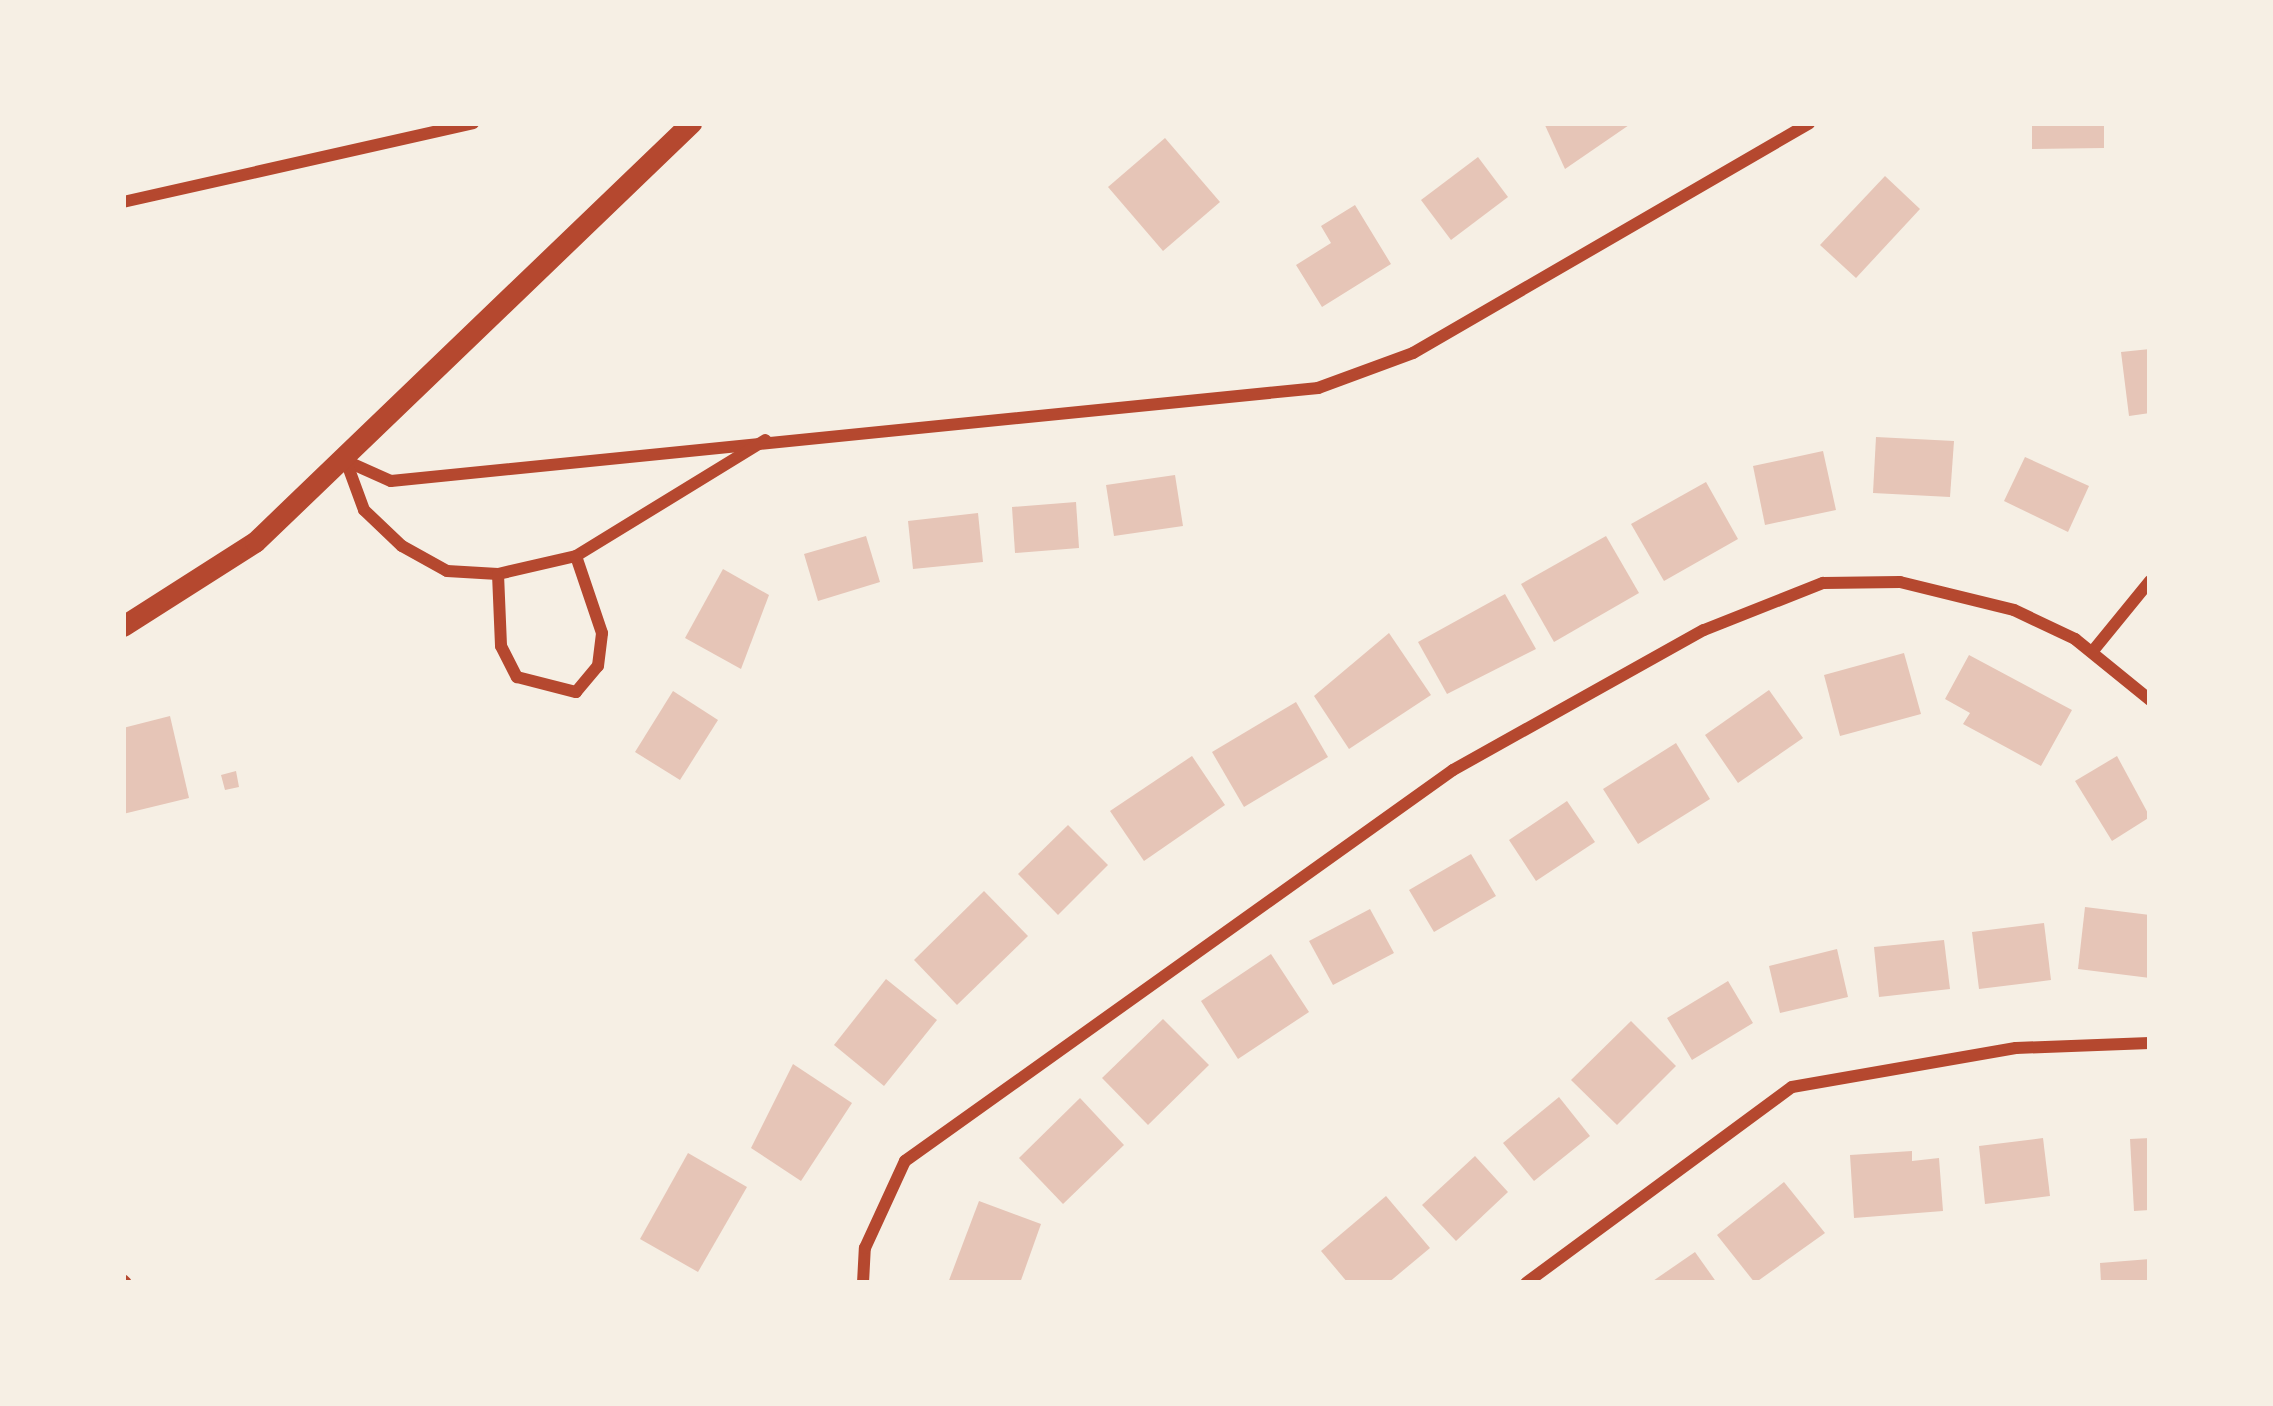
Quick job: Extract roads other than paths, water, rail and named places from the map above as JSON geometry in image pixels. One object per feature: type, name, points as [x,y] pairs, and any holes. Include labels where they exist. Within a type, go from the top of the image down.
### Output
[{"type":"street","points":[[123,202],[473,123]]},
{"type":"street","points":[[123,626],[255,542],[346,461],[691,123]]},
{"type":"street","points":[[346,461],[391,481],[770,438],[1093,417],[1318,388],[1413,352],[1809,123]]},
{"type":"street","points":[[346,461],[364,510],[402,546],[447,571],[498,574],[576,556],[770,438]]},
{"type":"street","points":[[498,574],[501,646],[517,677],[576,692],[598,666],[602,633],[576,556]]},
{"type":"street","points":[[2092,652],[2150,581]]},
{"type":"street","points":[[863,1283],[865,1248],[905,1161],[1453,770],[1704,630],[1823,583],[1900,582],[2014,610],[2092,652],[2150,700]]},
{"type":"street","points":[[1526,1283],[1792,1087],[2016,1048],[2150,1043]]}]
